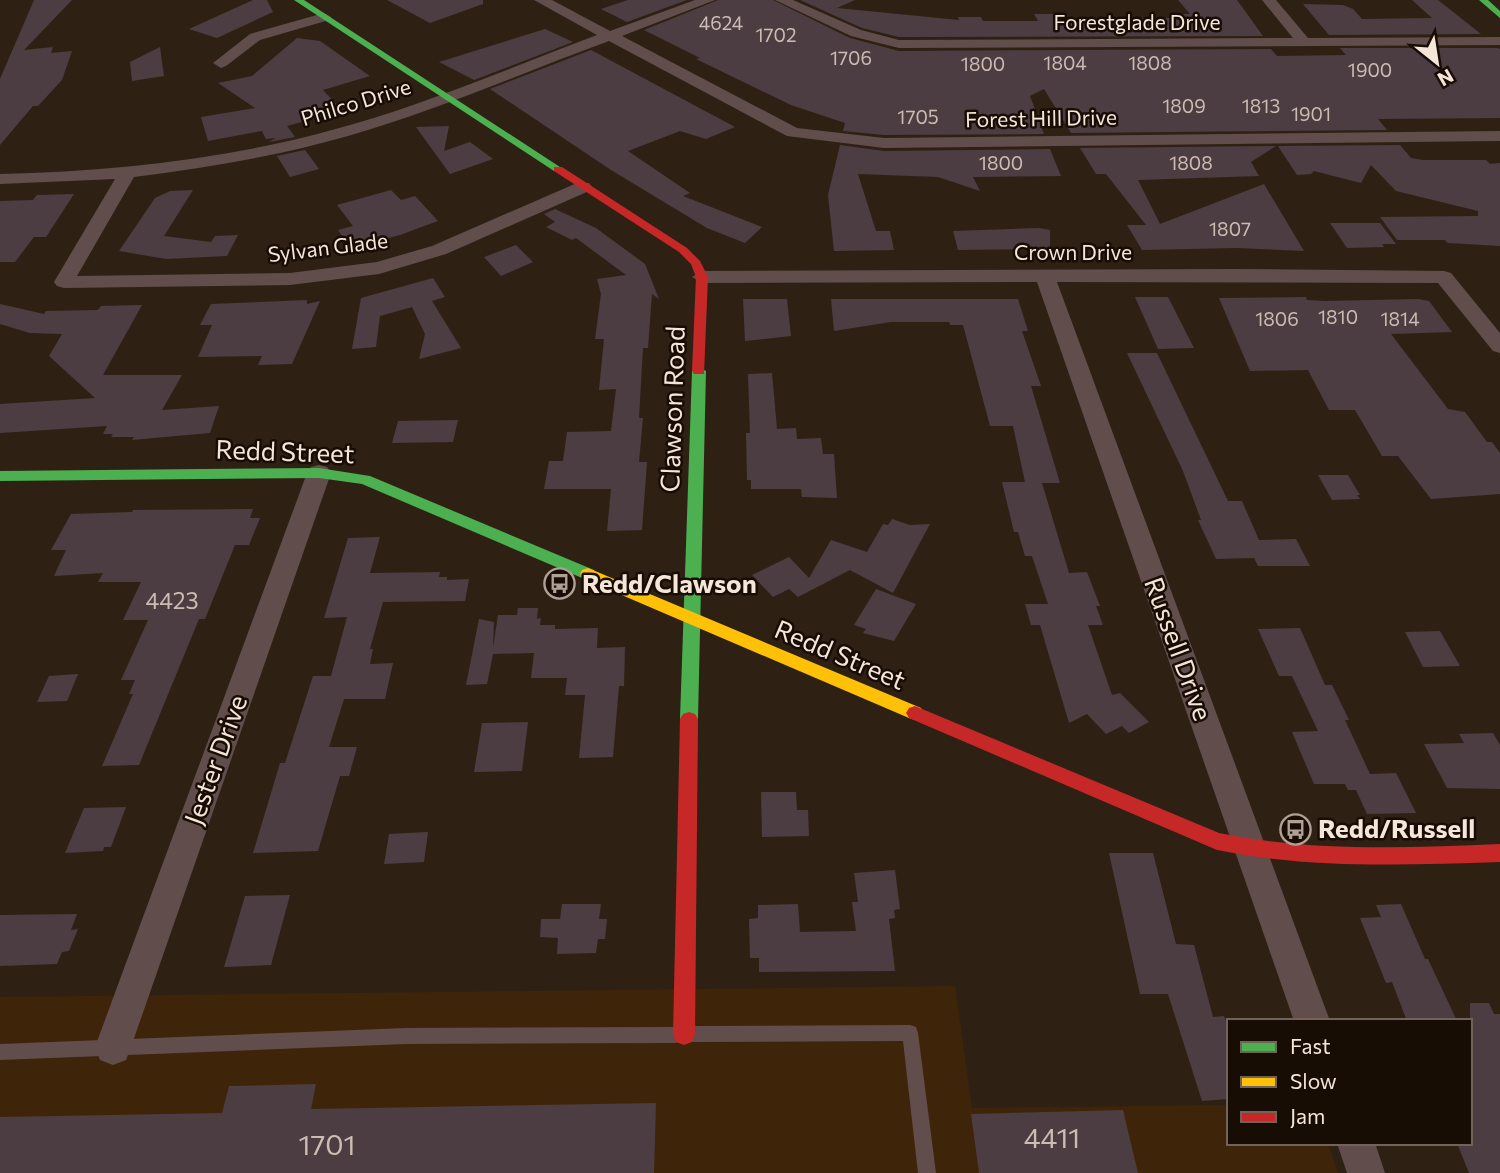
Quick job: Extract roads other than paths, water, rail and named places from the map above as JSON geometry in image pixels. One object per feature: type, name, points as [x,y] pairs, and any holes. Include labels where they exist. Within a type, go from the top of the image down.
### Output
[{"type":"street","points":[[298,0],[683,250],[696,263],[702,277]]},
{"type":"street","name":"Forest Hill Drive","points":[[541,0],[793,132],[884,143],[1500,136]]},
{"type":"street","name":"Philco Drive","points":[[0,179],[128,172],[285,146],[341,133],[447,97],[708,0]]},
{"type":"street","name":"Forestglade Drive","points":[[782,0],[856,33],[899,44],[1500,41]]},
{"type":"street","points":[[1269,0],[1306,43]]},
{"type":"street","points":[[1483,0],[1500,15]]},
{"type":"street","points":[[221,63],[255,37],[324,17]]},
{"type":"street","points":[[64,282],[128,172]]},
{"type":"street","name":"Sylvan Glade","points":[[64,282],[290,279],[379,268],[439,250],[583,187]]},
{"type":"street","name":"Russell Drive","points":[[1045,276],[1311,1019]]},
{"type":"street","name":"Crown Drive","points":[[702,277],[1444,277]]},
{"type":"street","name":"Clawson Road","points":[[684,1034],[690,618],[702,277]]},
{"type":"street","points":[[1444,277],[1500,347]]},
{"type":"street","name":"Redd Street","points":[[0,476],[319,473],[365,479],[1217,841],[1251,851],[1306,857],[1500,853]]},
{"type":"street","name":"Jester Drive","points":[[113,1047],[319,473]]},
{"type":"street","points":[[1357,1145],[1366,1173]]},
{"type":"lane","points":[[0,1052],[406,1036],[910,1033],[928,1173]]},
{"type":"place","name":"Redd/Clawson","points":[[559,584]]},
{"type":"place","name":"Redd/Russell","points":[[1295,829]]}]
